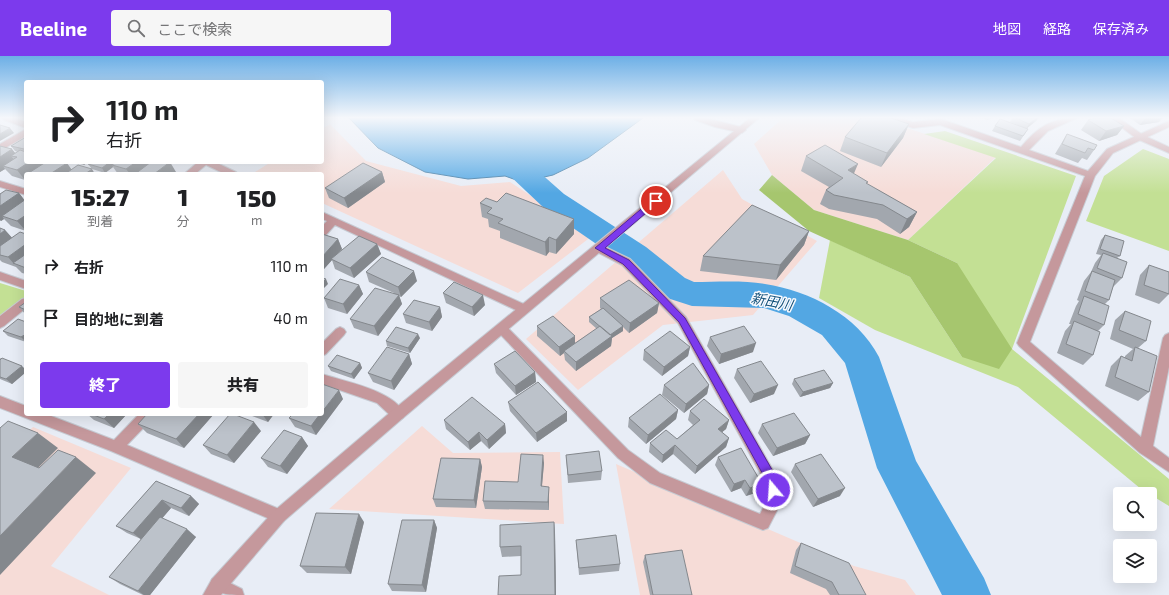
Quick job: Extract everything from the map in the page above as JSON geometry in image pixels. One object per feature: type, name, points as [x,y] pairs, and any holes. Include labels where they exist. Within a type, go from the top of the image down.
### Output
[{"type":"street","points":[[236,595],[215,590],[280,516],[398,414],[726,143]]},
{"type":"street","points":[[1006,143],[1090,175]]},
{"type":"street","points":[[1024,150],[1029,143]]},
{"type":"street","points":[[1127,143],[1110,151],[1090,175],[1024,343],[1145,449],[1169,466]]},
{"type":"street","points":[[1154,143],[1169,150]]},
{"type":"street","points":[[192,172],[202,164]]},
{"type":"street","points":[[211,164],[229,172]]},
{"type":"street","points":[[0,184],[24,191]]},
{"type":"street","points":[[324,217],[524,309]]},
{"type":"street","points":[[324,230],[333,221]]},
{"type":"street","points":[[502,328],[623,454],[636,464],[655,478],[763,523],[775,502],[771,479],[682,320],[626,262],[599,248]]},
{"type":"street","points":[[0,276],[24,284]]},
{"type":"street","points":[[0,323],[24,304]]},
{"type":"street","points":[[324,349],[340,332]]},
{"type":"street","points":[[1145,449],[1169,338]]},
{"type":"street","points":[[324,380],[382,399],[398,414]]},
{"type":"street","points":[[0,402],[24,411]]},
{"type":"street","points":[[36,416],[116,447],[280,516]]},
{"type":"street","points":[[116,447],[146,416]]},
{"type":"shaded area","points":[[324,143],[349,143],[366,161],[461,186],[510,182],[592,236],[518,293],[324,204],[324,172],[255,172],[268,164],[324,164]]},
{"type":"shaded area","points":[[953,143],[996,157],[908,240],[814,210],[772,175],[754,144]]},
{"type":"shaded area","points":[[723,170],[742,199],[817,241],[753,315],[663,325],[578,390],[526,339]]},
{"type":"shaded area","points":[[422,426],[453,453],[560,452],[564,524],[329,509]]},
{"type":"shaded area","points":[[33,427],[131,468],[51,566],[109,595],[0,595],[0,458]]},
{"type":"shaded area","points":[[616,464],[854,566],[905,580],[916,595],[640,595]]},
{"type":"green space","points":[[951,143],[980,143],[1076,176],[1012,349],[1169,479],[1169,506],[1157,499],[1157,487],[1139,487],[1018,387],[875,330],[819,298],[830,240],[910,277],[962,357],[957,263],[908,240],[996,158]]},
{"type":"green space","points":[[1143,149],[1169,159],[1169,251],[1086,221],[1104,176]]},
{"type":"green space","points":[[772,175],[814,210],[908,240],[957,263],[1012,349],[999,369],[962,357],[910,277],[809,231],[759,190]]},
{"type":"green space","points":[[0,283],[24,290],[24,300],[0,318]]},
{"type":"water","points":[[373,143],[608,143],[588,158],[553,175],[522,182],[505,176],[468,179],[425,172],[378,148]]},
{"type":"building","points":[[16,143],[24,143],[24,149],[11,146]]},
{"type":"building","points":[[861,143],[894,143],[887,153]]},
{"type":"building","points":[[1092,143],[1097,145],[1094,150],[1088,148],[1085,153],[1062,144]]},
{"type":"building","points":[[825,145],[858,164],[848,170],[868,182],[866,183],[917,212],[907,219],[883,205],[834,195],[826,190],[843,178],[806,156]]},
{"type":"building","points":[[0,146],[12,149],[0,157]]},
{"type":"building","points":[[20,150],[24,151],[24,164],[26,164],[17,170],[3,166],[17,157],[11,156]]},
{"type":"building","points":[[363,163],[382,172],[344,198],[325,188]]},
{"type":"building","points":[[43,164],[65,164],[53,172],[30,172]]},
{"type":"building","points":[[88,164],[107,164],[102,168]]},
{"type":"building","points":[[113,164],[133,164],[126,169],[112,165]]},
{"type":"building","points":[[148,164],[167,164],[157,172],[138,172]]},
{"type":"building","points":[[78,165],[92,169],[88,172],[68,172]]},
{"type":"building","points":[[6,190],[19,193],[0,206],[0,194]]},
{"type":"building","points":[[506,193],[574,219],[556,240],[549,237],[545,242],[498,223],[503,219],[487,213],[492,208],[480,203],[486,198],[497,202]]},
{"type":"building","points":[[24,200],[24,216],[17,221],[2,216]]},
{"type":"building","points":[[752,205],[809,231],[780,265],[703,256]]},
{"type":"building","points":[[0,228],[5,230],[0,234]]},
{"type":"building","points":[[20,232],[24,233],[24,245],[8,257],[0,255],[0,246]]},
{"type":"building","points":[[324,235],[338,239],[324,255]]},
{"type":"building","points":[[1105,235],[1124,241],[1120,256],[1100,249]]},
{"type":"building","points":[[359,236],[377,244],[350,268],[331,259]]},
{"type":"building","points":[[1103,253],[1127,262],[1122,278],[1097,268]]},
{"type":"building","points":[[24,255],[24,267],[13,263]]},
{"type":"building","points":[[382,257],[414,271],[398,287],[366,272]]},
{"type":"building","points":[[1149,265],[1169,272],[1169,294],[1144,285]]},
{"type":"building","points":[[1092,271],[1115,280],[1109,300],[1085,291]]},
{"type":"building","points":[[340,279],[359,285],[343,304],[324,298]]},
{"type":"building","points":[[629,280],[659,303],[630,323],[600,298]]},
{"type":"building","points":[[454,282],[483,295],[472,307],[443,293]]},
{"type":"building","points":[[375,288],[399,295],[374,326],[350,319]]},
{"type":"building","points":[[1084,296],[1109,306],[1104,325],[1078,314]]},
{"type":"building","points":[[414,300],[440,307],[429,322],[403,314]]},
{"type":"building","points":[[24,303],[24,309],[19,307]]},
{"type":"building","points":[[603,308],[623,326],[610,335],[589,317]]},
{"type":"building","points":[[1125,311],[1151,321],[1146,341],[1119,330]]},
{"type":"building","points":[[553,316],[575,336],[559,347],[537,326]]},
{"type":"building","points":[[18,319],[24,321],[24,335],[21,337],[3,331]]},
{"type":"building","points":[[1074,321],[1100,332],[1093,355],[1066,344]]},
{"type":"building","points":[[600,326],[612,336],[576,362],[564,351]]},
{"type":"building","points":[[744,326],[756,343],[721,354],[710,337]]},
{"type":"building","points":[[396,327],[418,334],[408,348],[386,341]]},
{"type":"building","points":[[670,331],[690,347],[664,367],[644,350]]},
{"type":"building","points":[[387,347],[409,354],[391,381],[368,373]]},
{"type":"building","points":[[1135,347],[1157,356],[1149,392],[1115,377],[1121,356],[1132,361]]},
{"type":"building","points":[[515,351],[535,372],[515,386],[494,364]]},
{"type":"building","points":[[337,355],[360,363],[351,374],[328,366]]},
{"type":"building","points":[[2,358],[22,366],[6,379],[0,377],[0,360]]},
{"type":"building","points":[[761,361],[778,385],[754,394],[737,369]]},
{"type":"building","points":[[693,363],[709,385],[686,404],[664,385]]},
{"type":"building","points":[[824,370],[833,383],[803,392],[794,379]]},
{"type":"building","points":[[538,382],[567,412],[536,433],[508,402]]},
{"type":"building","points":[[324,385],[339,390],[324,409]]},
{"type":"building","points":[[660,394],[678,410],[648,435],[629,418]]},
{"type":"building","points":[[472,397],[505,424],[487,440],[479,432],[468,442],[444,420]]},
{"type":"building","points":[[704,399],[729,420],[718,429],[729,438],[697,466],[675,445],[663,455],[650,443],[666,430],[677,439],[700,420],[690,411]]},
{"type":"building","points":[[794,413],[810,435],[777,448],[762,424]]},
{"type":"building","points":[[96,416],[107,416],[104,419]]},
{"type":"building","points":[[145,416],[197,416],[176,439],[138,424]]},
{"type":"building","points":[[228,416],[238,416],[254,422],[227,455],[203,445]]},
{"type":"building","points":[[291,416],[318,416],[311,426],[289,418]]},
{"type":"building","points":[[8,421],[38,433],[12,457],[39,468],[58,450],[76,457],[0,536],[0,428]]},
{"type":"building","points":[[284,430],[302,437],[280,466],[261,458]]},
{"type":"building","points":[[741,448],[762,484],[750,488],[745,480],[734,484],[718,457]]},
{"type":"building","points":[[599,451],[602,471],[568,475],[566,455]]},
{"type":"building","points":[[521,454],[543,455],[541,486],[549,487],[548,502],[483,501],[485,481],[518,482]]},
{"type":"building","points":[[821,454],[845,488],[818,499],[795,464]]},
{"type":"building","points":[[441,458],[480,459],[474,500],[433,499]]},
{"type":"building","points":[[156,481],[191,496],[181,508],[162,500],[133,533],[116,526]]},
{"type":"building","points":[[316,513],[359,514],[345,567],[300,566]]},
{"type":"building","points":[[160,517],[187,529],[138,591],[109,577]]},
{"type":"building","points":[[402,520],[434,520],[422,585],[388,584]]},
{"type":"building","points":[[554,522],[555,595],[498,595],[499,576],[521,575],[521,546],[500,547],[500,525]]},
{"type":"building","points":[[616,535],[620,564],[579,568],[576,540]]},
{"type":"building","points":[[801,543],[849,563],[866,595],[839,595],[832,582],[795,566]]},
{"type":"building","points":[[682,550],[692,595],[653,595],[645,555]]},
{"type":"waterway","name":"新田川","points":[[491,143],[554,201],[635,255],[673,287],[692,294],[764,296],[800,306],[834,326],[861,357],[898,468],[967,595]]},
{"type":"route","points":[[656,201],[599,248],[626,262],[682,320],[771,479],[773,490]]}]
